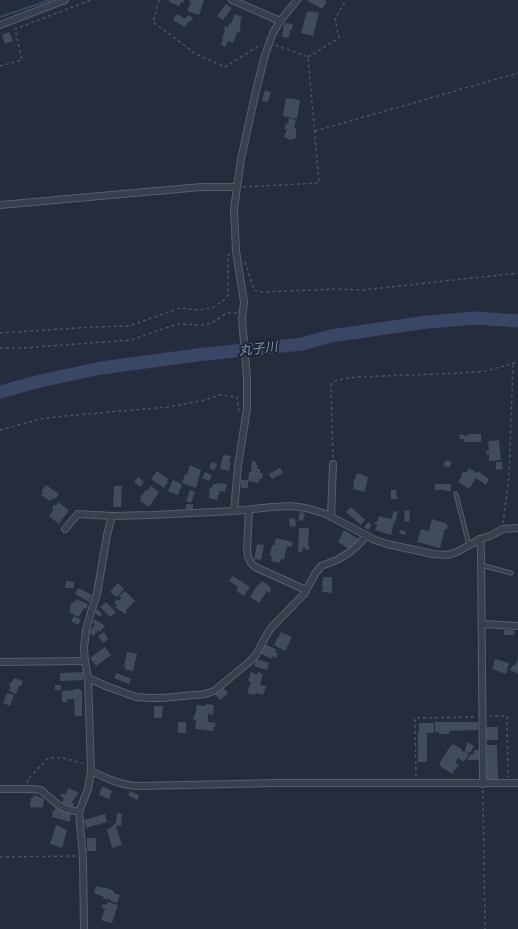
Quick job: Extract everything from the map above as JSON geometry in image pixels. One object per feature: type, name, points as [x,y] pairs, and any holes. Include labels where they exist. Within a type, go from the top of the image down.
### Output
[{"type":"street","points":[[0,26],[65,0]]},
{"type":"street","points":[[232,0],[280,21]]},
{"type":"street","points":[[234,511],[238,466],[247,409],[247,378],[242,316],[244,302],[237,255],[234,209],[236,187],[255,96],[269,43],[280,21],[296,0]]},
{"type":"street","points":[[0,205],[201,187],[236,187]]},
{"type":"street","points":[[331,517],[334,464]]},
{"type":"street","points":[[65,529],[78,514],[112,516],[234,511],[290,506],[306,508],[326,514],[366,536],[387,544],[433,554],[448,555],[503,529],[518,528]]},
{"type":"street","points":[[249,510],[247,548],[251,563],[255,567],[306,590]]},
{"type":"street","points":[[84,929],[83,856],[79,812],[88,789],[91,768],[88,678],[84,648],[86,630],[97,594],[107,535],[112,516]]},
{"type":"street","points":[[88,678],[136,697],[162,698],[205,694],[214,691],[256,655],[271,628],[299,600],[321,566],[337,560],[347,554],[366,536]]},
{"type":"street","points":[[480,539],[482,552],[483,784]]},
{"type":"street","points":[[482,624],[518,626]]},
{"type":"street","points":[[0,662],[85,661]]},
{"type":"street","points":[[91,768],[109,779],[126,785],[137,786],[276,783],[518,783]]},
{"type":"street","points":[[0,789],[42,790],[57,804],[66,809],[79,812]]},
{"type":"lane","points":[[456,494],[469,545]]},
{"type":"lane","points":[[481,565],[511,573]]},
{"type":"path","points":[[0,66],[22,60],[15,29],[91,0]]},
{"type":"path","points":[[159,0],[153,22],[196,54],[225,67],[257,47],[269,43],[308,57]]},
{"type":"path","points":[[308,57],[339,38],[335,19],[346,0]]},
{"type":"path","points":[[236,187],[319,182],[308,57]]},
{"type":"path","points":[[315,131],[518,73]]},
{"type":"path","points":[[0,333],[93,326],[129,326],[180,308],[199,310],[212,308],[224,300],[228,295],[228,255],[237,255]]},
{"type":"path","points":[[244,260],[254,290],[260,292],[338,289],[362,290],[518,273]]},
{"type":"path","points":[[0,348],[23,348],[131,340],[177,324],[204,325],[213,322],[227,313],[242,316]]},
{"type":"path","points":[[334,464],[331,388],[332,383],[337,380],[356,377],[479,372],[518,362]]},
{"type":"path","points":[[503,529],[509,478],[513,363]]},
{"type":"path","points":[[0,430],[41,419],[168,407],[205,400],[220,395],[237,397],[239,416]]},
{"type":"path","points":[[416,784],[415,718],[507,716],[508,783]]},
{"type":"path","points":[[26,789],[26,783],[28,780],[47,759],[63,758],[91,768]]},
{"type":"path","points":[[483,784],[485,929]]},
{"type":"path","points":[[0,857],[83,856]]},
{"type":"building","points":[[170,0],[184,0],[179,6],[169,2]]},
{"type":"building","points":[[204,0],[199,15],[187,11],[191,2],[189,1]]},
{"type":"building","points":[[308,0],[324,0],[327,2],[322,9]]},
{"type":"building","points":[[226,4],[232,8],[223,20],[217,16]]},
{"type":"building","points":[[307,12],[319,13],[313,36],[301,33]]},
{"type":"building","points":[[177,14],[185,19],[188,15],[193,18],[185,27],[173,20]]},
{"type":"building","points":[[235,14],[242,17],[239,33],[237,32],[233,43],[228,41],[225,47],[221,45],[225,26],[228,27],[229,23],[231,24]]},
{"type":"building","points":[[284,23],[293,24],[292,30],[290,30],[289,38],[282,37]]},
{"type":"building","points":[[9,32],[13,41],[5,44],[2,35]]},
{"type":"building","points":[[265,90],[271,92],[268,102],[262,101]]},
{"type":"building","points":[[286,98],[300,100],[297,119],[283,116]]},
{"type":"building","points":[[289,118],[296,120],[294,128],[296,128],[296,138],[290,140],[284,137],[287,129],[284,129],[286,123],[288,124]]},
{"type":"building","points":[[460,434],[468,436],[468,434],[481,434],[481,442],[464,442],[464,439],[459,439]]},
{"type":"building","points":[[499,440],[501,460],[489,461],[489,455],[487,455],[486,451],[489,451],[488,441]]},
{"type":"building","points":[[223,455],[231,456],[229,471],[220,469]]},
{"type":"building","points":[[446,460],[452,462],[449,468],[443,465]]},
{"type":"building","points":[[252,461],[257,462],[257,469],[260,469],[260,473],[263,473],[262,479],[259,479],[259,483],[248,481]]},
{"type":"building","points":[[212,462],[217,464],[214,471],[209,468]]},
{"type":"building","points":[[496,462],[502,462],[503,469],[496,470]]},
{"type":"building","points":[[190,465],[201,470],[196,488],[182,483],[185,474],[187,475]]},
{"type":"building","points":[[280,468],[283,473],[272,479],[269,474]]},
{"type":"building","points":[[469,468],[477,473],[478,471],[489,479],[486,485],[476,478],[469,489],[458,482],[463,471],[466,473]]},
{"type":"building","points":[[157,471],[168,479],[168,482],[164,488],[151,479]]},
{"type":"building","points":[[205,472],[212,475],[209,481],[202,478]]},
{"type":"building","points":[[357,473],[368,477],[365,492],[353,489],[353,484]]},
{"type":"building","points":[[138,477],[144,482],[140,487],[134,482]]},
{"type":"building","points":[[173,480],[182,485],[178,495],[168,491]]},
{"type":"building","points":[[241,480],[248,480],[248,488],[241,488]]},
{"type":"building","points":[[213,484],[227,484],[225,492],[219,491],[220,494],[217,500],[209,498],[210,487],[212,488]]},
{"type":"building","points":[[435,484],[451,484],[451,491],[435,490]]},
{"type":"building","points":[[46,485],[59,494],[55,499],[53,498],[50,501],[41,495],[43,493],[41,492]]},
{"type":"building","points":[[114,486],[122,486],[121,507],[113,507]]},
{"type":"building","points":[[151,486],[159,492],[149,507],[140,501],[140,498]]},
{"type":"building","points":[[190,490],[195,492],[191,503],[186,501]]},
{"type":"building","points":[[391,490],[396,490],[397,499],[391,499]]},
{"type":"building","points":[[58,502],[69,510],[59,524],[49,516],[54,509],[52,508],[54,504],[56,506]]},
{"type":"building","points":[[186,504],[193,504],[193,509],[186,509]]},
{"type":"building","points":[[351,507],[365,520],[361,525],[346,512]]},
{"type":"building","points":[[405,510],[410,511],[409,522],[404,521]]},
{"type":"building","points":[[394,511],[398,512],[391,535],[375,530],[377,525],[375,522],[377,522],[379,516],[391,519]]},
{"type":"building","points":[[300,512],[305,513],[303,521],[298,520]]},
{"type":"building","points":[[295,518],[296,526],[290,527],[289,519]]},
{"type":"building","points":[[432,519],[448,525],[447,529],[445,529],[440,548],[417,542],[421,529],[429,531]]},
{"type":"building","points":[[368,522],[372,525],[368,530],[364,527]]},
{"type":"building","points":[[299,528],[309,528],[309,550],[303,548],[302,552],[298,552]]},
{"type":"building","points":[[344,530],[358,539],[349,549],[338,542]]},
{"type":"building","points":[[400,530],[406,531],[405,535],[399,533]]},
{"type":"building","points":[[276,538],[293,542],[292,547],[287,546],[284,559],[281,559],[279,563],[271,561],[272,557],[270,556],[272,545],[274,545]]},
{"type":"building","points":[[257,544],[264,545],[261,560],[254,559]]},
{"type":"building","points":[[233,576],[250,587],[244,596],[236,591],[238,587],[229,581]]},
{"type":"building","points":[[323,577],[332,577],[332,593],[322,592]]},
{"type":"building","points":[[66,581],[74,582],[74,588],[65,588]]},
{"type":"building","points":[[262,581],[271,587],[271,590],[270,593],[267,591],[259,603],[250,597],[258,584],[259,585]]},
{"type":"building","points":[[118,583],[124,589],[117,597],[110,592]]},
{"type":"building","points":[[78,588],[92,595],[89,602],[75,594]]},
{"type":"building","points":[[125,591],[135,601],[126,610],[127,612],[125,614],[115,607],[117,605],[114,603],[117,599],[119,601],[121,598],[119,596]]},
{"type":"building","points":[[76,599],[88,604],[86,609],[84,608],[79,617],[69,612],[72,602],[74,603]]},
{"type":"building","points":[[106,602],[116,612],[110,617],[100,607]]},
{"type":"building","points":[[97,609],[102,614],[100,617],[94,612]]},
{"type":"building","points":[[74,616],[81,620],[78,625],[71,621]]},
{"type":"building","points":[[95,619],[105,626],[100,632],[98,630],[94,636],[89,633],[95,624],[93,622]]},
{"type":"building","points":[[504,630],[514,630],[514,635],[504,635]]},
{"type":"building","points":[[104,632],[108,639],[103,643],[98,636]]},
{"type":"building","points":[[281,632],[292,637],[285,651],[274,645]]},
{"type":"building","points":[[264,644],[276,649],[275,652],[278,653],[276,658],[272,656],[271,659],[260,653]]},
{"type":"building","points":[[105,647],[111,655],[96,666],[90,658]]},
{"type":"building","points":[[127,652],[137,654],[133,671],[125,670],[126,667],[124,667]]},
{"type":"building","points":[[256,659],[269,663],[267,670],[254,666]]},
{"type":"building","points":[[495,659],[509,663],[506,674],[492,669]]},
{"type":"building","points":[[518,659],[518,674],[510,670],[513,665],[515,666]]},
{"type":"building","points":[[83,672],[83,680],[60,681],[60,673]]},
{"type":"building","points":[[251,672],[257,675],[258,672],[263,674],[260,685],[266,686],[263,695],[247,693],[251,682],[248,681]]},
{"type":"building","points":[[117,673],[131,679],[129,684],[114,678]]},
{"type":"building","points":[[14,678],[23,681],[16,694],[9,691],[11,687],[9,686]]},
{"type":"building","points":[[55,685],[61,685],[61,690],[55,690]]},
{"type":"building","points":[[223,687],[228,693],[220,700],[215,694]]},
{"type":"building","points":[[74,689],[82,690],[82,716],[75,716],[74,699],[67,699],[67,702],[62,702],[62,691]]},
{"type":"building","points":[[7,693],[14,695],[10,706],[3,703]]},
{"type":"building","points":[[206,704],[214,705],[213,715],[208,714],[208,722],[216,723],[213,731],[195,729],[196,720],[193,719],[197,705],[206,706]]},
{"type":"building","points":[[154,706],[163,706],[162,718],[154,718]]},
{"type":"building","points":[[178,722],[186,722],[186,733],[178,733]]},
{"type":"building","points":[[435,722],[478,722],[478,730],[449,731],[450,734],[439,734],[439,732],[435,732]]},
{"type":"building","points":[[419,723],[434,723],[434,733],[427,733],[427,762],[418,762]]},
{"type":"building","points":[[486,727],[498,727],[498,740],[486,740]]},
{"type":"building","points":[[468,742],[474,746],[470,753],[467,753],[469,754],[464,762],[458,758],[455,763],[459,765],[452,774],[440,766],[441,765],[439,764],[451,745],[452,746],[453,744],[462,749],[461,750],[464,752]]},
{"type":"building","points":[[486,745],[497,745],[498,779],[487,779]]},
{"type":"building","points":[[474,750],[479,750],[479,760],[468,760],[471,754],[473,754]]},
{"type":"building","points":[[102,786],[112,791],[109,799],[99,795]]},
{"type":"building","points":[[69,788],[79,793],[72,802],[74,804],[72,808],[62,802],[64,798],[60,796],[62,793],[65,795]]},
{"type":"building","points":[[130,791],[139,795],[137,800],[128,795]]},
{"type":"building","points":[[33,795],[44,798],[43,808],[30,807],[31,798],[33,798]]},
{"type":"building","points":[[55,808],[61,809],[61,811],[64,810],[71,812],[70,822],[52,817],[53,810],[55,811]]},
{"type":"building","points":[[117,813],[122,814],[121,826],[116,826],[122,845],[112,848],[107,829],[116,823]]},
{"type":"building","points":[[105,814],[107,822],[86,828],[84,820]]},
{"type":"building","points":[[56,825],[67,830],[62,848],[50,844]]},
{"type":"building","points":[[87,838],[96,838],[96,851],[87,851]]},
{"type":"building","points":[[96,886],[104,887],[120,895],[117,903],[94,893]]},
{"type":"building","points":[[108,902],[118,905],[112,923],[101,920],[105,909],[102,908],[103,904],[106,905]]},
{"type":"waterway","points":[[0,17],[50,0]]},
{"type":"waterway","name":"丸子川","points":[[0,392],[40,381],[101,368],[197,355],[302,344],[331,336],[427,322],[477,318],[518,321]]}]
